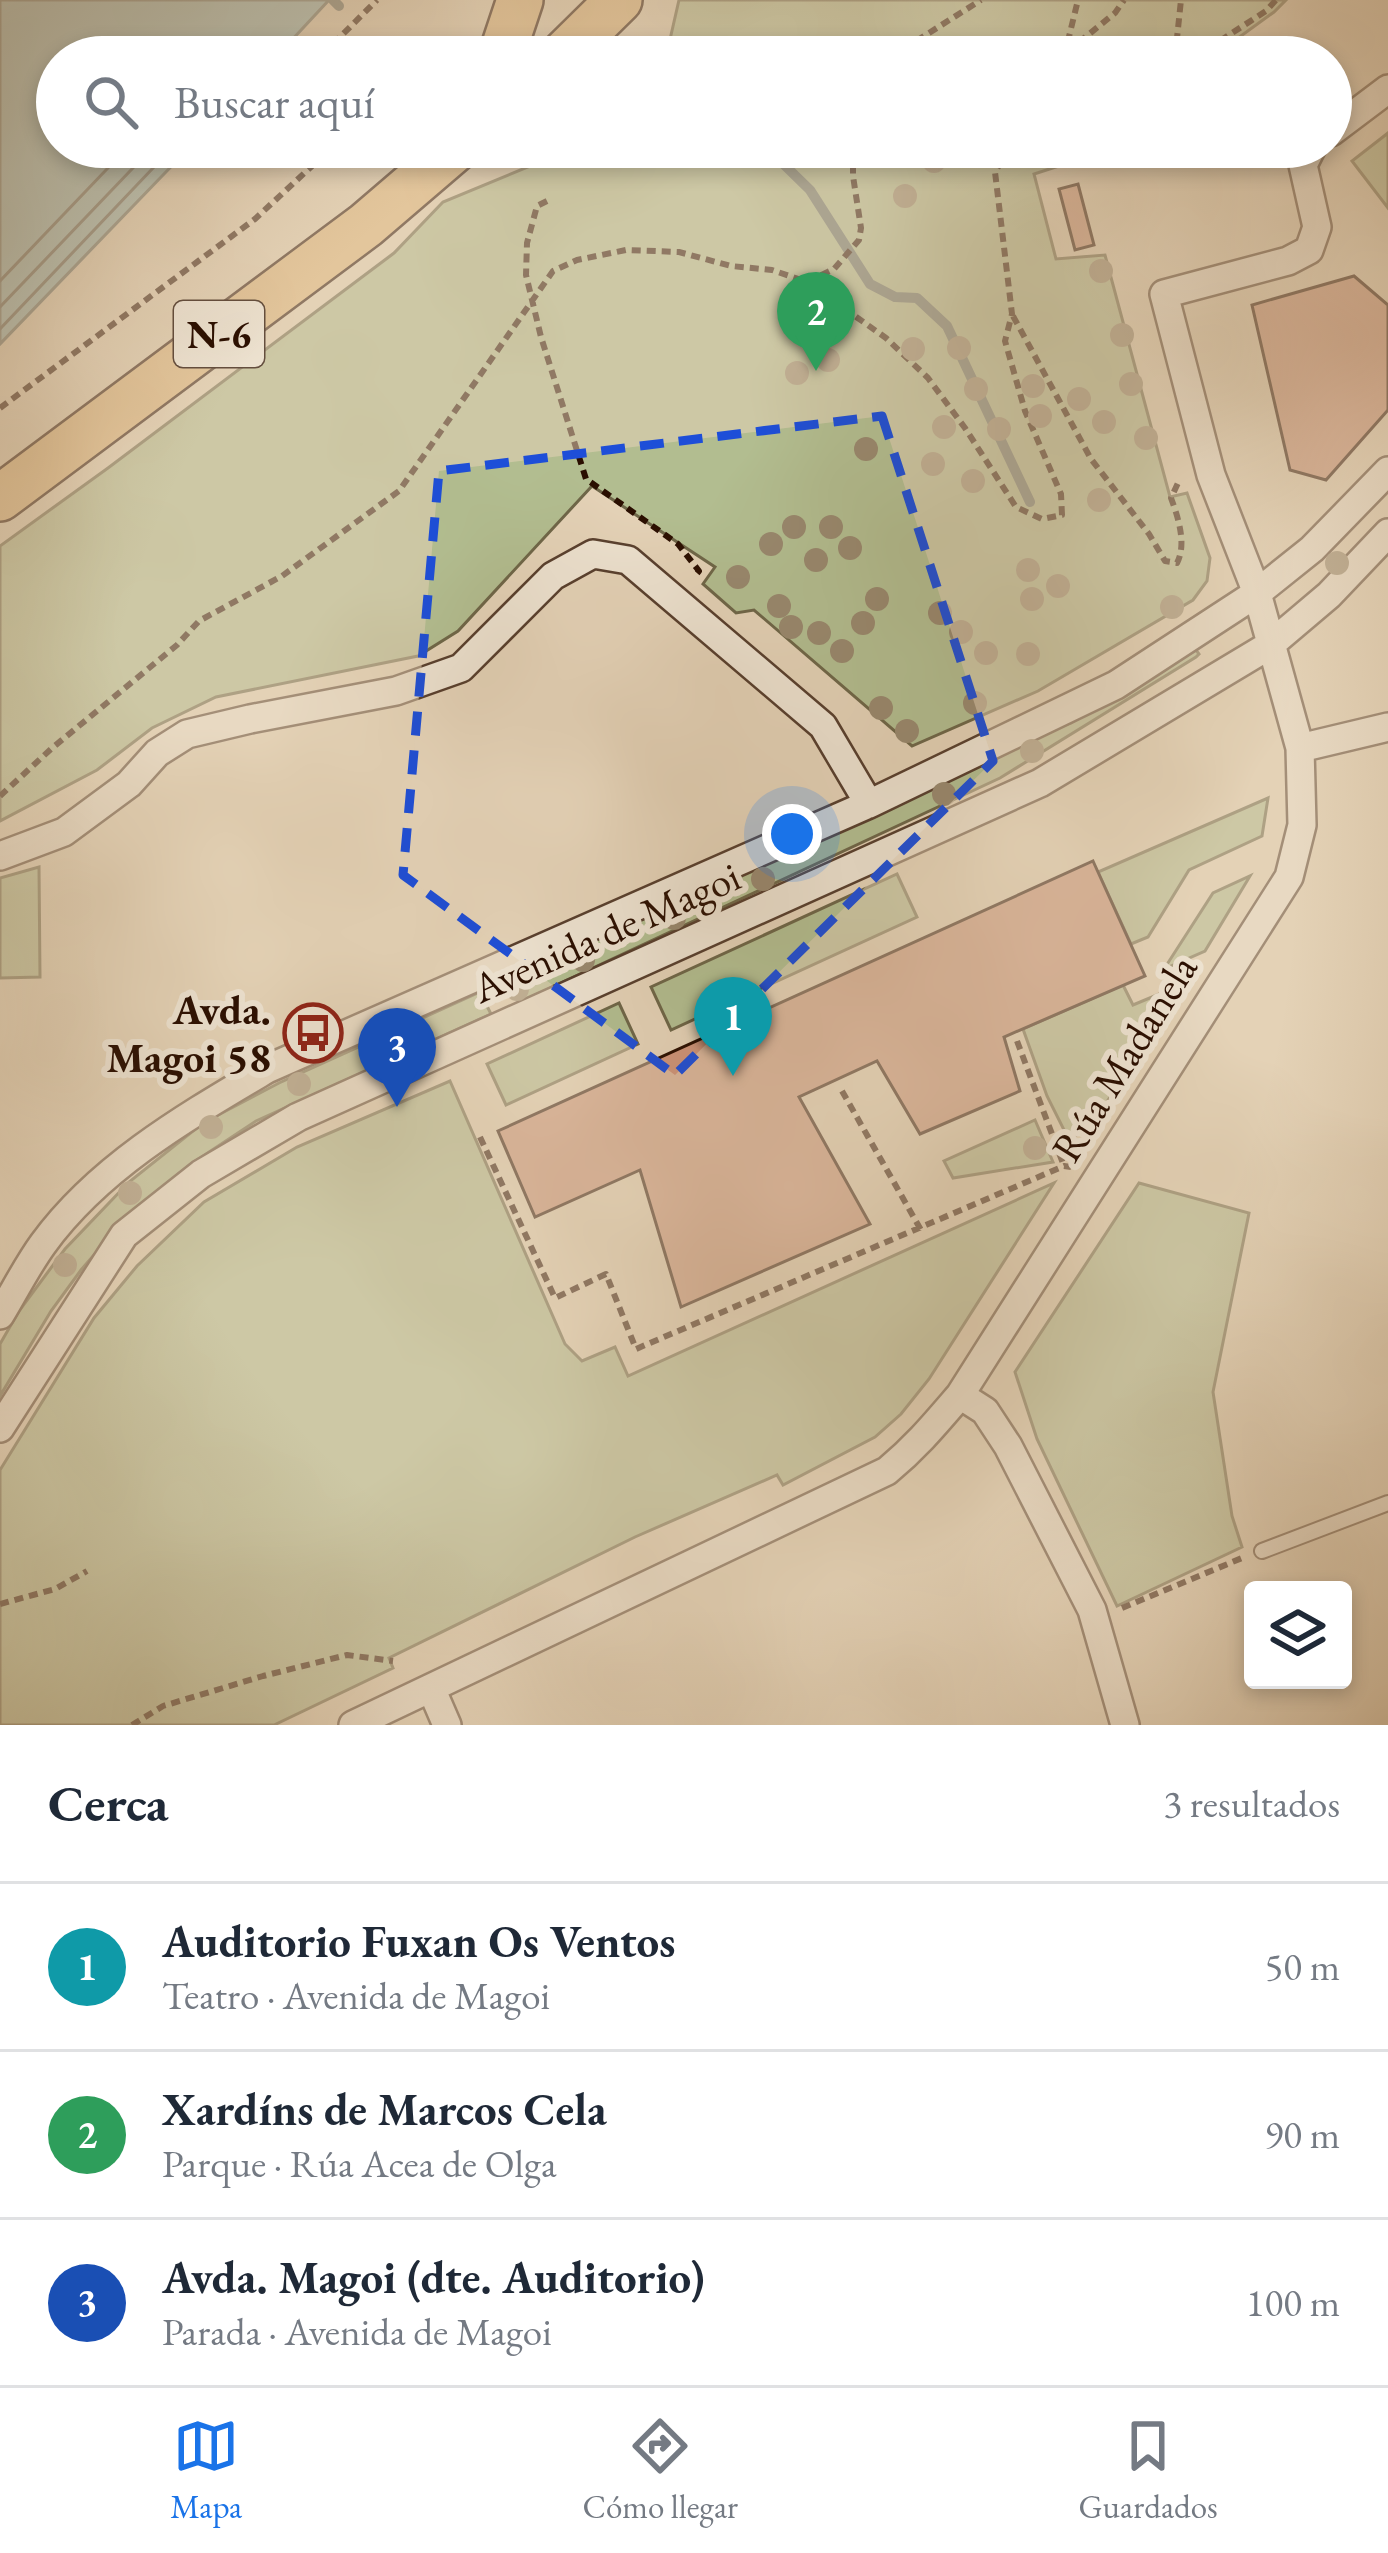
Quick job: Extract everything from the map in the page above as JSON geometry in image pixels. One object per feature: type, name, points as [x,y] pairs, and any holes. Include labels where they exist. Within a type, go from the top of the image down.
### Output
[{"type":"highway","points":[[508,36],[520,0]]},
{"type":"highway","points":[[582,36],[619,0]]},
{"type":"highway","name":"N-6","points":[[0,502],[366,225],[432,168]]},
{"type":"street","points":[[1352,116],[1388,88]]},
{"type":"street","points":[[1270,645],[1257,592],[1211,475],[1164,294],[1288,261],[1309,250],[1317,226],[1305,168]]},
{"type":"street","name":"Avenida de Magoi","points":[[0,1316],[43,1244],[85,1196],[197,1110],[267,1069],[869,804],[1116,685],[1257,592],[1312,549],[1388,471]]},
{"type":"street","name":"Avenida de Magoi","points":[[0,1428],[124,1234],[202,1174],[298,1117],[1040,783],[1270,645],[1329,595],[1388,533]]},
{"type":"street","points":[[0,856],[64,832],[129,784],[157,753],[187,734],[396,691],[461,668],[554,576],[593,554],[628,560],[823,726],[869,804]]},
{"type":"street","name":"Rúa Madanela","points":[[353,1725],[886,1471],[930,1433],[960,1395],[1289,877],[1302,825],[1300,748],[1270,645]]},
{"type":"street","points":[[1300,748],[1388,727]]},
{"type":"street","points":[[960,1395],[985,1411],[1008,1446],[1092,1610],[1125,1725]]},
{"type":"street","points":[[431,1688],[447,1725]]},
{"type":"lane","points":[[1258,1552],[1388,1503]]},
{"type":"path","points":[[341,36],[377,0]]},
{"type":"path","points":[[924,36],[980,0]]},
{"type":"path","points":[[1070,36],[1078,0]]},
{"type":"path","points":[[1088,36],[1124,0]]},
{"type":"path","points":[[1177,36],[1180,0]]},
{"type":"path","points":[[1228,36],[1276,0]]},
{"type":"path","points":[[0,408],[255,219],[310,168]]},
{"type":"path","points":[[807,282],[834,269],[860,240],[855,168]]},
{"type":"path","points":[[0,796],[200,621],[282,576],[399,490],[553,271],[577,260],[626,250],[679,252],[731,266],[772,270],[807,282],[886,338],[928,378],[1016,507],[1042,519],[1062,515],[1060,494],[1025,411],[1005,341],[1012,314],[997,168]]},
{"type":"path","points":[[548,201],[537,206],[527,244],[526,275],[586,478],[678,544],[699,571],[687,584]]},
{"type":"path","points":[[1012,314],[1091,458],[1166,561],[1177,563],[1182,553],[1171,498],[1178,482]]},
{"type":"path","points":[[480,1137],[555,1298],[606,1274],[637,1349],[1068,1166],[1016,1040]]},
{"type":"path","points":[[842,1091],[921,1229]]},
{"type":"path","points":[[1113,1612],[1258,1552]]},
{"type":"path","points":[[0,1604],[55,1589],[87,1571]]},
{"type":"path","points":[[132,1725],[163,1706],[347,1655],[393,1661]]},
{"type":"highlighted area","points":[[882,416],[993,761],[675,1075],[403,875],[439,471]]},
{"type":"green space","points":[[679,0],[1286,0],[1241,36],[671,36]]},
{"type":"green space","points":[[1388,133],[1388,208],[1352,161]]},
{"type":"green space","points":[[525,168],[1053,168],[1034,174],[1056,259],[1105,255],[1170,497],[1187,493],[1210,558],[1207,581],[1193,600],[1038,691],[912,746],[754,610],[736,613],[703,584],[715,567],[592,486],[458,631],[418,656],[216,697],[152,728],[97,770],[0,821],[0,546],[394,253],[443,202]]},
{"type":"green space","points":[[1196,650],[1196,657],[1000,778],[520,1002],[509,980],[1071,723]]},
{"type":"green space","points":[[1268,798],[1262,836],[1189,870],[1148,937],[1131,944],[1098,872]]},
{"type":"green space","points":[[39,867],[40,977],[0,978],[0,878]]},
{"type":"green space","points":[[897,874],[917,917],[671,1030],[651,987]]},
{"type":"green space","points":[[1250,876],[1205,951],[1164,969],[1213,893]]},
{"type":"green space","points":[[1183,984],[1088,1131],[1068,1138],[1023,1029],[1123,985],[1133,1005]]},
{"type":"green space","points":[[480,992],[491,1014],[256,1121],[132,1211],[51,1311],[0,1396],[0,1344],[19,1311],[65,1249],[129,1182],[203,1123],[279,1083]]},
{"type":"green space","points":[[619,1003],[638,1044],[506,1105],[487,1064]]},
{"type":"green space","points":[[450,1081],[565,1344],[582,1361],[615,1347],[628,1376],[1054,1183],[929,1379],[901,1414],[875,1437],[783,1485],[777,1475],[635,1537],[389,1658],[393,1668],[274,1725],[0,1725],[0,1470],[94,1318],[137,1266],[204,1202],[297,1147]]},
{"type":"green space","points":[[1035,1120],[1053,1162],[953,1178],[944,1161]]},
{"type":"green space","points":[[1139,1183],[1249,1213],[1213,1392],[1232,1516],[1242,1547],[1117,1606],[1037,1439],[1015,1372]]},
{"type":"water","points":[[0,0],[329,0],[296,36],[36,36],[36,168],[170,168],[0,344]]},
{"type":"building","points":[[1078,184],[1094,245],[1075,250],[1059,189]]},
{"type":"building","points":[[1354,276],[1388,305],[1388,410],[1326,480],[1290,470],[1252,305]]},
{"type":"building","points":[[1093,861],[1145,976],[1004,1037],[1020,1091],[920,1134],[877,1061],[799,1097],[870,1224],[681,1307],[640,1170],[535,1217],[498,1131]]},
{"type":"waterway","points":[[333,0],[339,6]]},
{"type":"waterway","points":[[787,168],[810,190],[870,284],[895,297],[917,298],[947,326],[1030,502]]},
{"type":"place","name":"Xardíns de Marcos Cela","points":[[816,371]]},
{"type":"place","name":"Avda. Magoi 58","points":[[313,1033]]},
{"type":"place","name":"Auditorio Fuxan Os Ventos","points":[[733,1076]]},
{"type":"place","name":"Avda. Magoi (dte. Auditorio)","points":[[397,1107]]}]
